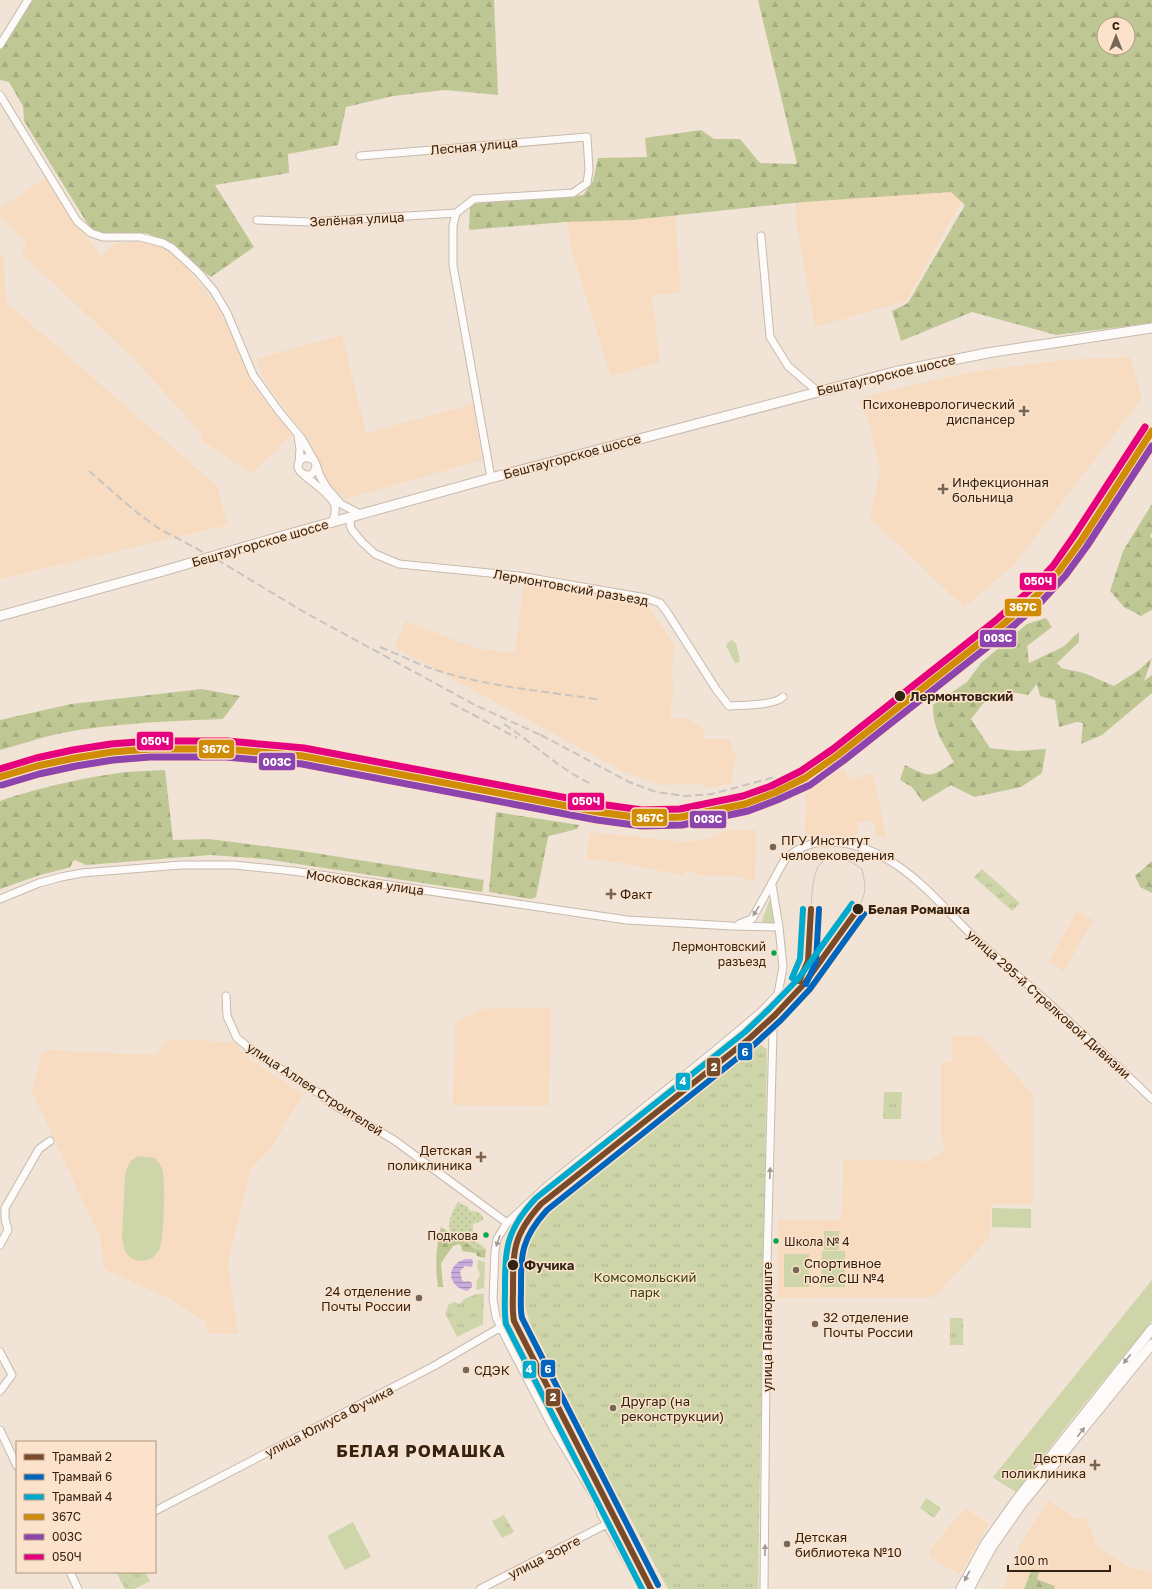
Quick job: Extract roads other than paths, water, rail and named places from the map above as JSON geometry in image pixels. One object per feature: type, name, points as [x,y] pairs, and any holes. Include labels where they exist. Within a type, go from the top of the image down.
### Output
[{"type":"main road","name":"Бештаугорское шоссе","points":[[0,616],[490,478],[817,391],[894,372],[987,353],[1152,328]]},
{"type":"main road","points":[[960,1589],[986,1543],[1018,1498],[1152,1329]]},
{"type":"main road","points":[[969,1589],[991,1548],[1021,1504],[1152,1344]]},
{"type":"street","points":[[0,44],[28,0]]},
{"type":"street","points":[[0,95],[77,221],[91,233],[103,237],[140,237],[163,243],[172,248],[198,272],[214,291],[227,313],[253,375],[278,410],[296,431],[315,462],[320,476],[327,488],[340,504],[360,514]]},
{"type":"street","name":"Лесная улица","points":[[360,156],[588,137],[589,170],[587,183],[573,193],[474,199],[456,213]]},
{"type":"street","points":[[456,213],[453,226],[453,265],[490,478]]},
{"type":"street","name":"Зелёная улица","points":[[257,220],[310,222],[456,213]]},
{"type":"street","points":[[761,236],[770,338],[788,366],[817,391]]},
{"type":"street","points":[[296,431],[300,440],[298,468],[300,472],[331,498],[335,505],[333,522]]},
{"type":"street","points":[[299,463],[301,459],[305,457],[310,458],[315,462],[316,469],[313,473],[304,475]]},
{"type":"street","name":"Лермонтовский разъезд","points":[[351,517],[350,525],[352,530],[362,542],[375,554],[399,564],[519,576],[653,600],[660,604],[667,612],[716,689],[729,706],[779,701],[783,697]]},
{"type":"street","name":"улица 295-й Стрелковой Дивизии","points":[[772,885],[781,866],[791,854],[805,845],[814,842],[839,842],[886,858],[899,866],[939,901],[976,939],[1068,1021],[1152,1099]]},
{"type":"street","name":"Московская улица","points":[[0,899],[39,883],[82,873],[181,866],[242,866],[293,871],[627,920],[779,927]]},
{"type":"street","name":"Московская улица","points":[[732,926],[746,922],[752,918],[772,885]]},
{"type":"street","name":"улица Панагюриште","points":[[764,1589],[768,1220],[773,1030],[782,967],[779,927],[772,885]]},
{"type":"street","points":[[643,1589],[601,1514],[597,1501],[554,1430],[500,1327],[496,1317],[493,1299],[497,1239],[507,1223],[547,1186],[762,1011],[778,994]]},
{"type":"street","name":"улица Аллея Строителей","points":[[226,996],[227,1016],[237,1038],[254,1052],[314,1090],[336,1106],[394,1140],[507,1223]]},
{"type":"street","points":[[0,1245],[8,1230],[5,1220],[5,1208],[39,1149],[50,1141]]},
{"type":"street","name":"улица Юлиуса Фучика","points":[[156,1510],[434,1366],[500,1327]]},
{"type":"street","points":[[0,1352],[12,1375],[0,1391]]},
{"type":"street","points":[[0,1430],[16,1464]]},
{"type":"street","name":"улица Зорге","points":[[480,1589],[607,1524]]},
{"type":"street","points":[[70,1573],[78,1589]]},
{"type":"tram line","points":[[811,909],[813,884],[817,869],[826,859],[832,858],[845,859],[862,869],[865,889],[858,909]]},
{"type":"tram line","name":"4","points":[[642,1589],[506,1324],[505,1275],[509,1240],[518,1220],[536,1198],[745,1032],[769,1009],[798,979],[852,904]]},
{"type":"tram line","name":"4","points":[[792,978],[800,959],[803,909]]},
{"type":"tram line","name":"2","points":[[799,981],[808,961],[811,909]]},
{"type":"tram line","name":"6","points":[[806,984],[816,962],[819,909]]},
{"type":"tram line","name":"2","points":[[651,1589],[514,1321],[513,1264],[516,1244],[525,1225],[541,1204],[750,1038],[775,1015],[804,984],[858,909]]},
{"type":"tram line","name":"6","points":[[658,1585],[522,1318],[521,1266],[524,1247],[527,1238],[538,1220],[547,1210],[755,1044],[781,1020],[810,989],[864,914]]},
{"type":"railway","points":[[89,471],[135,511],[158,528],[216,559],[304,612],[475,705],[545,737]]},
{"type":"railway","points":[[380,647],[433,669],[453,675],[516,688],[601,700]]},
{"type":"railway","points":[[451,703],[517,738]]},
{"type":"railway","points":[[504,724],[566,770],[589,783]]},
{"type":"railway","points":[[541,735],[629,782],[656,792],[685,796],[712,794],[775,777]]},
{"type":"place","name":"Психоневрологический диспансер","points":[[1024,411]]},
{"type":"place","name":"Инфекционная больница","points":[[943,489]]},
{"type":"place","name":"Лермонтовский","points":[[900,696]]},
{"type":"place","name":"ПГУ Институт человековедения","points":[[773,847]]},
{"type":"place","name":"Факт","points":[[611,894]]},
{"type":"place","name":"Белая Ромашка","points":[[858,909]]},
{"type":"place","name":"Лермонтовский разъезд","points":[[774,953]]},
{"type":"place","name":"Детская поликлиника","points":[[481,1157]]},
{"type":"place","name":"Подкова","points":[[486,1235]]},
{"type":"place","name":"Школа № 4","points":[[776,1241]]},
{"type":"place","name":"Фучика","points":[[513,1265]]},
{"type":"place","name":"Спортивное поле СШ №4","points":[[796,1270]]},
{"type":"place","name":"24 отделение Почты России","points":[[419,1298]]},
{"type":"place","name":"32 отделение Почты России","points":[[815,1324]]},
{"type":"place","name":"СДЭК","points":[[466,1370]]},
{"type":"place","name":"Другар (на реконструкции)","points":[[613,1408]]},
{"type":"place","name":"Десткая поликлиника","points":[[1095,1465]]},
{"type":"place","name":"Детская библиотека №10","points":[[787,1544]]},
{"type":"district","name":"БЕЛАЯ РОМАШКА","points":[[421,1451]]},
{"type":"park label","name":"Комсомольский парк","points":[[645,1284]]}]
